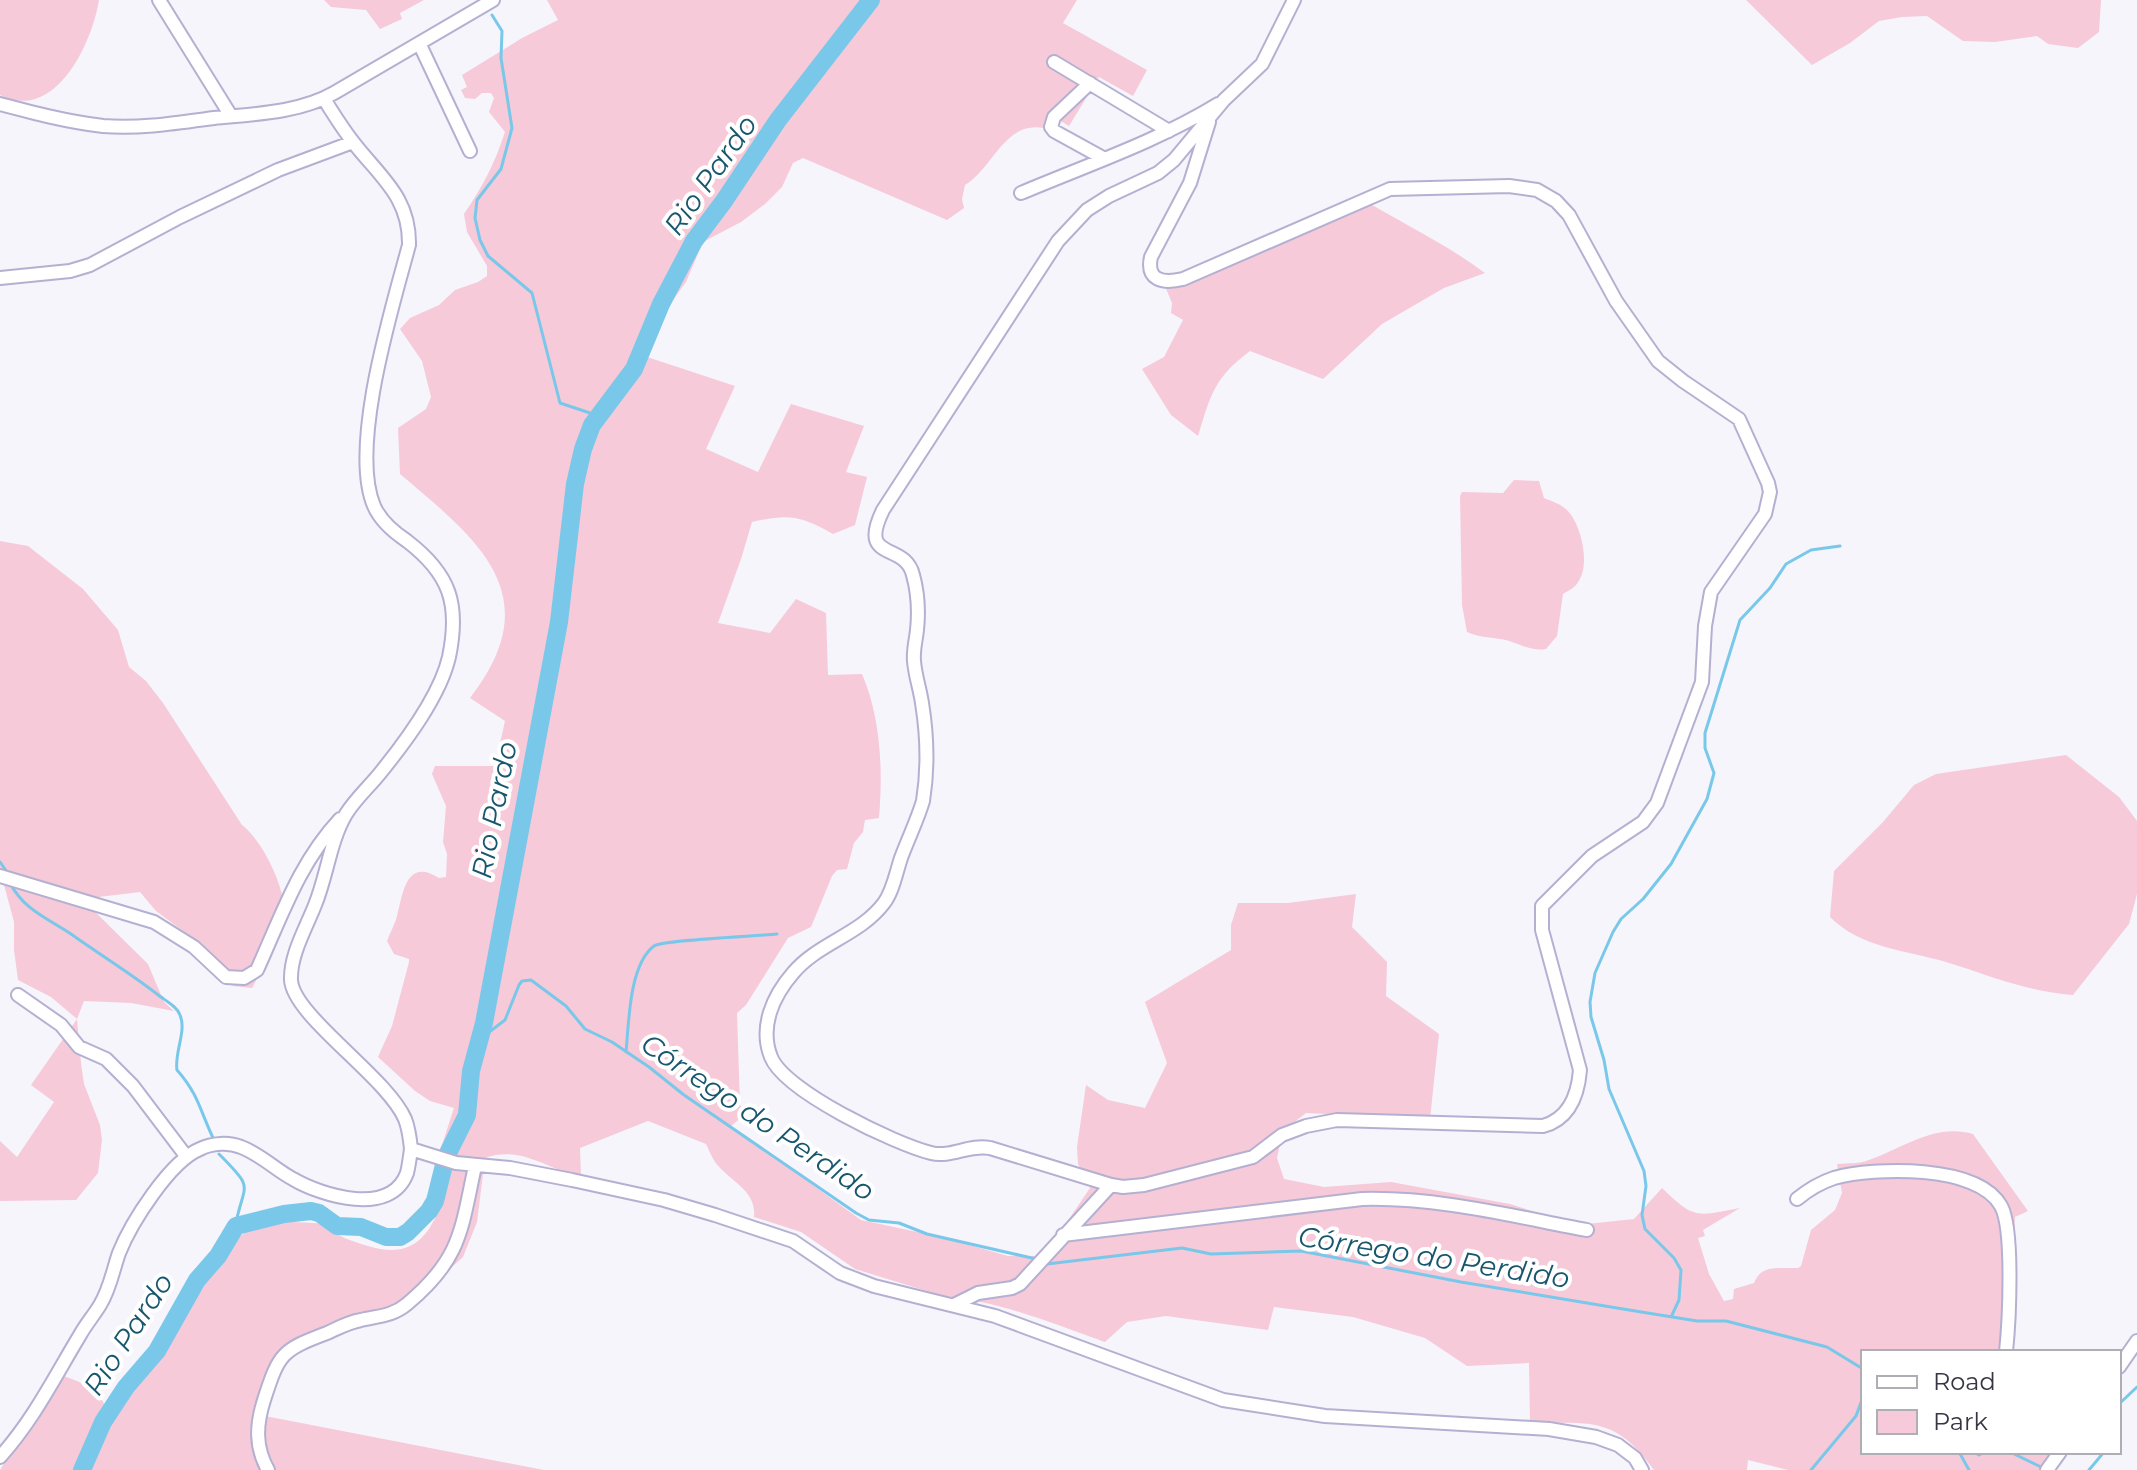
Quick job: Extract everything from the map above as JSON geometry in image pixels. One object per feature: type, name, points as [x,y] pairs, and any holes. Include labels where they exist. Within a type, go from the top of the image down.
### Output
[{"type":"street","points":[[159,0],[231,116]]},
{"type":"street","points":[[0,104],[73,122],[106,126],[153,125],[271,111],[324,99],[493,0]]},
{"type":"street","points":[[1021,193],[1137,147],[1224,100],[1250,79],[1262,64],[1294,0]]},
{"type":"street","points":[[420,45],[470,151]]},
{"type":"street","points":[[1054,62],[1169,131]]},
{"type":"street","points":[[1090,83],[1054,117],[1051,127],[1103,158]]},
{"type":"street","points":[[0,876],[154,922],[194,947],[226,977],[244,978],[257,970],[312,852],[400,748],[438,688],[448,661],[453,631],[450,593],[441,572],[393,530],[375,509],[367,481],[365,452],[381,349],[409,245],[406,210],[324,99]]},
{"type":"street","points":[[1209,122],[1190,183],[1151,257],[1148,268],[1152,276],[1160,281],[1183,279],[1390,189],[1509,186],[1537,190],[1556,201],[1569,215],[1616,301],[1658,361],[1739,419],[1768,483],[1769,503],[1765,514],[1711,592],[1705,626],[1702,682],[1657,803],[1643,822],[1592,856],[1542,906],[1542,930],[1580,1070],[1579,1086],[1563,1116],[1543,1126],[1337,1120],[1282,1135],[1253,1157],[1144,1185],[1123,1187],[990,1148],[972,1146],[944,1154],[926,1152],[871,1129],[829,1108],[783,1073],[772,1060],[767,1029],[777,994],[795,971],[830,942],[870,919],[886,900],[923,801],[926,786],[924,716],[914,660],[917,594],[912,569],[905,561],[880,548],[875,540],[875,525],[1058,241],[1072,224],[1109,196],[1158,173],[1174,160],[1209,122],[1224,100]]},
{"type":"street","points":[[0,278],[70,271],[90,265],[278,170],[353,142]]},
{"type":"street","points":[[0,1457],[31,1421],[81,1331],[100,1306],[124,1243],[149,1201],[166,1176],[186,1156],[216,1144],[242,1147],[294,1180],[330,1194],[363,1200],[378,1199],[407,1175],[411,1149],[404,1118],[392,1099],[306,1010],[292,989],[294,960],[319,896],[340,825],[348,810]]},
{"type":"street","points":[[18,995],[61,1025],[79,1047],[106,1059],[133,1086],[186,1156]]},
{"type":"street","points":[[411,1149],[456,1163],[510,1168],[690,1208],[793,1241],[822,1263],[874,1286],[995,1316],[1223,1400],[1325,1416],[1549,1429],[1596,1437],[1618,1445],[1635,1458],[1642,1470]]},
{"type":"street","points":[[268,1470],[258,1448],[257,1432],[261,1410],[279,1363],[295,1344],[311,1337],[357,1320],[397,1312],[439,1273],[457,1245],[475,1166]]},
{"type":"street","points":[[1797,1199],[1811,1187],[1835,1178],[1881,1171],[1948,1176],[1988,1191],[2003,1208],[2006,1218],[2006,1350]]},
{"type":"street","points":[[954,1305],[978,1293],[1020,1284],[1111,1185]]},
{"type":"street","points":[[1063,1235],[1390,1198],[1428,1201],[1587,1230]]},
{"type":"street","points":[[2121,1364],[2137,1341]]},
{"type":"green space","points":[[0,0],[99,0],[79,57],[54,89],[38,98],[20,101],[0,95]]},
{"type":"green space","points":[[324,0],[424,0],[400,13],[402,19],[380,29],[366,10],[331,7]]},
{"type":"green space","points":[[547,0],[1077,0],[1063,23],[1147,70],[1133,96],[1099,77],[1069,126],[1052,116],[1044,128],[1019,131],[1009,138],[965,185],[964,208],[947,220],[803,158],[793,163],[782,187],[765,204],[741,222],[703,242],[686,282],[635,353],[735,386],[706,449],[758,472],[791,404],[864,426],[846,472],[867,477],[855,525],[833,534],[794,518],[752,522],[718,623],[770,633],[796,599],[826,613],[828,675],[862,674],[877,727],[881,782],[879,818],[865,820],[847,869],[837,870],[832,876],[811,927],[788,938],[746,1005],[737,1013],[740,1105],[748,1112],[731,1126],[861,1220],[941,1237],[1008,1256],[1044,1256],[1090,1188],[1078,1164],[1077,1147],[1086,1085],[1108,1100],[1145,1108],[1167,1063],[1145,1002],[1231,950],[1231,925],[1238,903],[1288,903],[1356,894],[1352,927],[1387,962],[1386,996],[1439,1034],[1430,1119],[1306,1113],[1283,1131],[1277,1158],[1284,1179],[1324,1187],[1391,1182],[1510,1204],[1577,1225],[1634,1219],[1662,1188],[1682,1206],[1697,1213],[1740,1208],[1703,1230],[1705,1236],[1698,1238],[1709,1274],[1724,1301],[1733,1299],[1734,1289],[1754,1283],[1762,1272],[1801,1266],[1811,1230],[1835,1210],[1842,1193],[1837,1164],[1865,1161],[1932,1134],[1959,1131],[1973,1134],[2028,1211],[2015,1217],[2012,1350],[1861,1350],[1861,1454],[2062,1454],[2049,1470],[1788,1470],[1748,1460],[1747,1470],[1654,1470],[1627,1440],[1601,1426],[1530,1423],[1529,1363],[1467,1366],[1425,1338],[1353,1317],[1274,1307],[1268,1330],[1166,1316],[1127,1322],[1105,1342],[1008,1309],[970,1300],[959,1301],[855,1269],[801,1232],[754,1217],[754,1208],[747,1193],[715,1162],[706,1144],[648,1121],[580,1148],[581,1176],[523,1156],[511,1154],[485,1158],[477,1222],[463,1257],[410,1305],[355,1313],[301,1338],[282,1357],[265,1416],[544,1470],[0,1470],[30,1422],[54,1374],[84,1384],[97,1394],[105,1406],[112,1401],[133,1379],[201,1279],[232,1243],[247,1231],[278,1222],[325,1224],[350,1240],[389,1250],[420,1240],[438,1213],[454,1160],[439,1154],[454,1108],[430,1101],[415,1091],[378,1057],[392,1026],[409,962],[409,959],[394,954],[387,941],[408,880],[419,872],[446,877],[447,854],[443,842],[446,806],[432,774],[435,766],[495,766],[505,721],[470,698],[493,662],[504,629],[504,599],[494,572],[478,547],[455,522],[400,474],[398,428],[426,409],[431,397],[422,361],[400,329],[410,318],[439,305],[455,290],[487,276],[487,266],[467,232],[464,214],[488,175],[505,132],[489,112],[494,98],[491,93],[482,93],[475,99],[465,98],[461,90],[467,87],[462,75],[558,20]]},
{"type":"green space","points":[[1746,0],[2101,0],[2099,32],[2078,48],[2048,44],[2037,36],[1995,42],[1963,41],[1927,16],[1902,17],[1879,21],[1850,43],[1812,65]]},
{"type":"green space","points":[[1360,198],[1485,273],[1444,288],[1382,324],[1323,379],[1250,351],[1215,388],[1198,436],[1171,415],[1142,369],[1164,357],[1183,320],[1171,313],[1172,303],[1160,274],[1189,272]]},
{"type":"green space","points":[[1514,480],[1539,481],[1544,498],[1562,506],[1572,516],[1583,544],[1582,574],[1576,586],[1563,594],[1557,636],[1546,649],[1534,649],[1467,632],[1462,605],[1460,496],[1462,492],[1503,493]]},
{"type":"green space","points":[[0,541],[28,546],[83,589],[118,630],[129,667],[146,681],[163,703],[242,825],[268,859],[281,891],[283,908],[272,944],[252,988],[233,986],[191,937],[156,911],[140,892],[82,899],[148,964],[164,1002],[174,1011],[131,1003],[84,1001],[77,1019],[51,997],[18,980],[14,922],[0,870]]},
{"type":"green space","points":[[2066,755],[2119,797],[2137,821],[2137,894],[2129,924],[2073,995],[2024,987],[1946,962],[1884,947],[1855,935],[1830,917],[1834,871],[1883,822],[1914,785],[1936,774]]},
{"type":"green space","points":[[77,1019],[84,1084],[100,1125],[102,1140],[98,1173],[76,1200],[0,1201],[0,1141],[17,1157],[54,1102],[31,1085]]},
{"type":"waterway","name":"Rio Pardo","points":[[82,1470],[103,1422],[126,1387],[157,1351],[197,1280],[218,1256],[236,1226],[311,1211],[337,1226],[361,1227],[386,1237],[400,1237],[429,1211],[435,1201],[446,1157],[467,1115],[471,1071],[484,1023],[559,622],[575,484],[583,449],[592,425],[634,369],[661,304],[694,241],[778,120],[871,0]]},
{"type":"waterway","points":[[492,15],[502,31],[501,58],[512,128],[501,169],[477,200],[475,218],[480,240],[488,256],[532,293],[560,403],[599,416]]},
{"type":"waterway","points":[[1672,1315],[1679,1300],[1681,1270],[1674,1258],[1645,1229],[1642,1215],[1646,1186],[1644,1171],[1609,1089],[1591,1017],[1595,973],[1621,919],[1643,899],[1671,864],[1707,799],[1714,773],[1705,748],[1705,733],[1740,620],[1770,588],[1786,564],[1811,550],[1840,546]]},
{"type":"waterway","points":[[0,862],[7,872]]},
{"type":"waterway","points":[[10,883],[22,900],[37,913],[176,1009],[182,1021],[177,1070],[195,1095],[214,1140]]},
{"type":"waterway","points":[[626,1052],[635,980],[646,955],[654,946],[777,934]]},
{"type":"waterway","name":"Córrego do Perdido","points":[[480,1039],[505,1020],[519,985],[522,981],[531,980],[566,1006],[585,1029],[612,1042],[649,1067],[684,1095],[856,1213],[869,1220],[899,1223],[927,1234],[1036,1259]]},
{"type":"waterway","points":[[219,1154],[243,1181],[244,1193],[235,1227]]},
{"type":"waterway","name":"Córrego do Perdido","points":[[1047,1264],[1182,1248],[1211,1254],[1301,1251],[1623,1309],[1697,1321],[1726,1321],[1827,1347],[1861,1368]]},
{"type":"waterway","points":[[2121,1402],[2137,1387]]},
{"type":"waterway","points":[[1811,1470],[1856,1416],[1861,1402]]},
{"type":"waterway","name":"Córrego do Perdido","points":[[1960,1454],[1969,1470]]},
{"type":"waterway","points":[[1977,1454],[1981,1454]]},
{"type":"waterway","points":[[2014,1454],[2043,1468]]},
{"type":"waterway","points":[[2089,1470],[2102,1454]]}]
